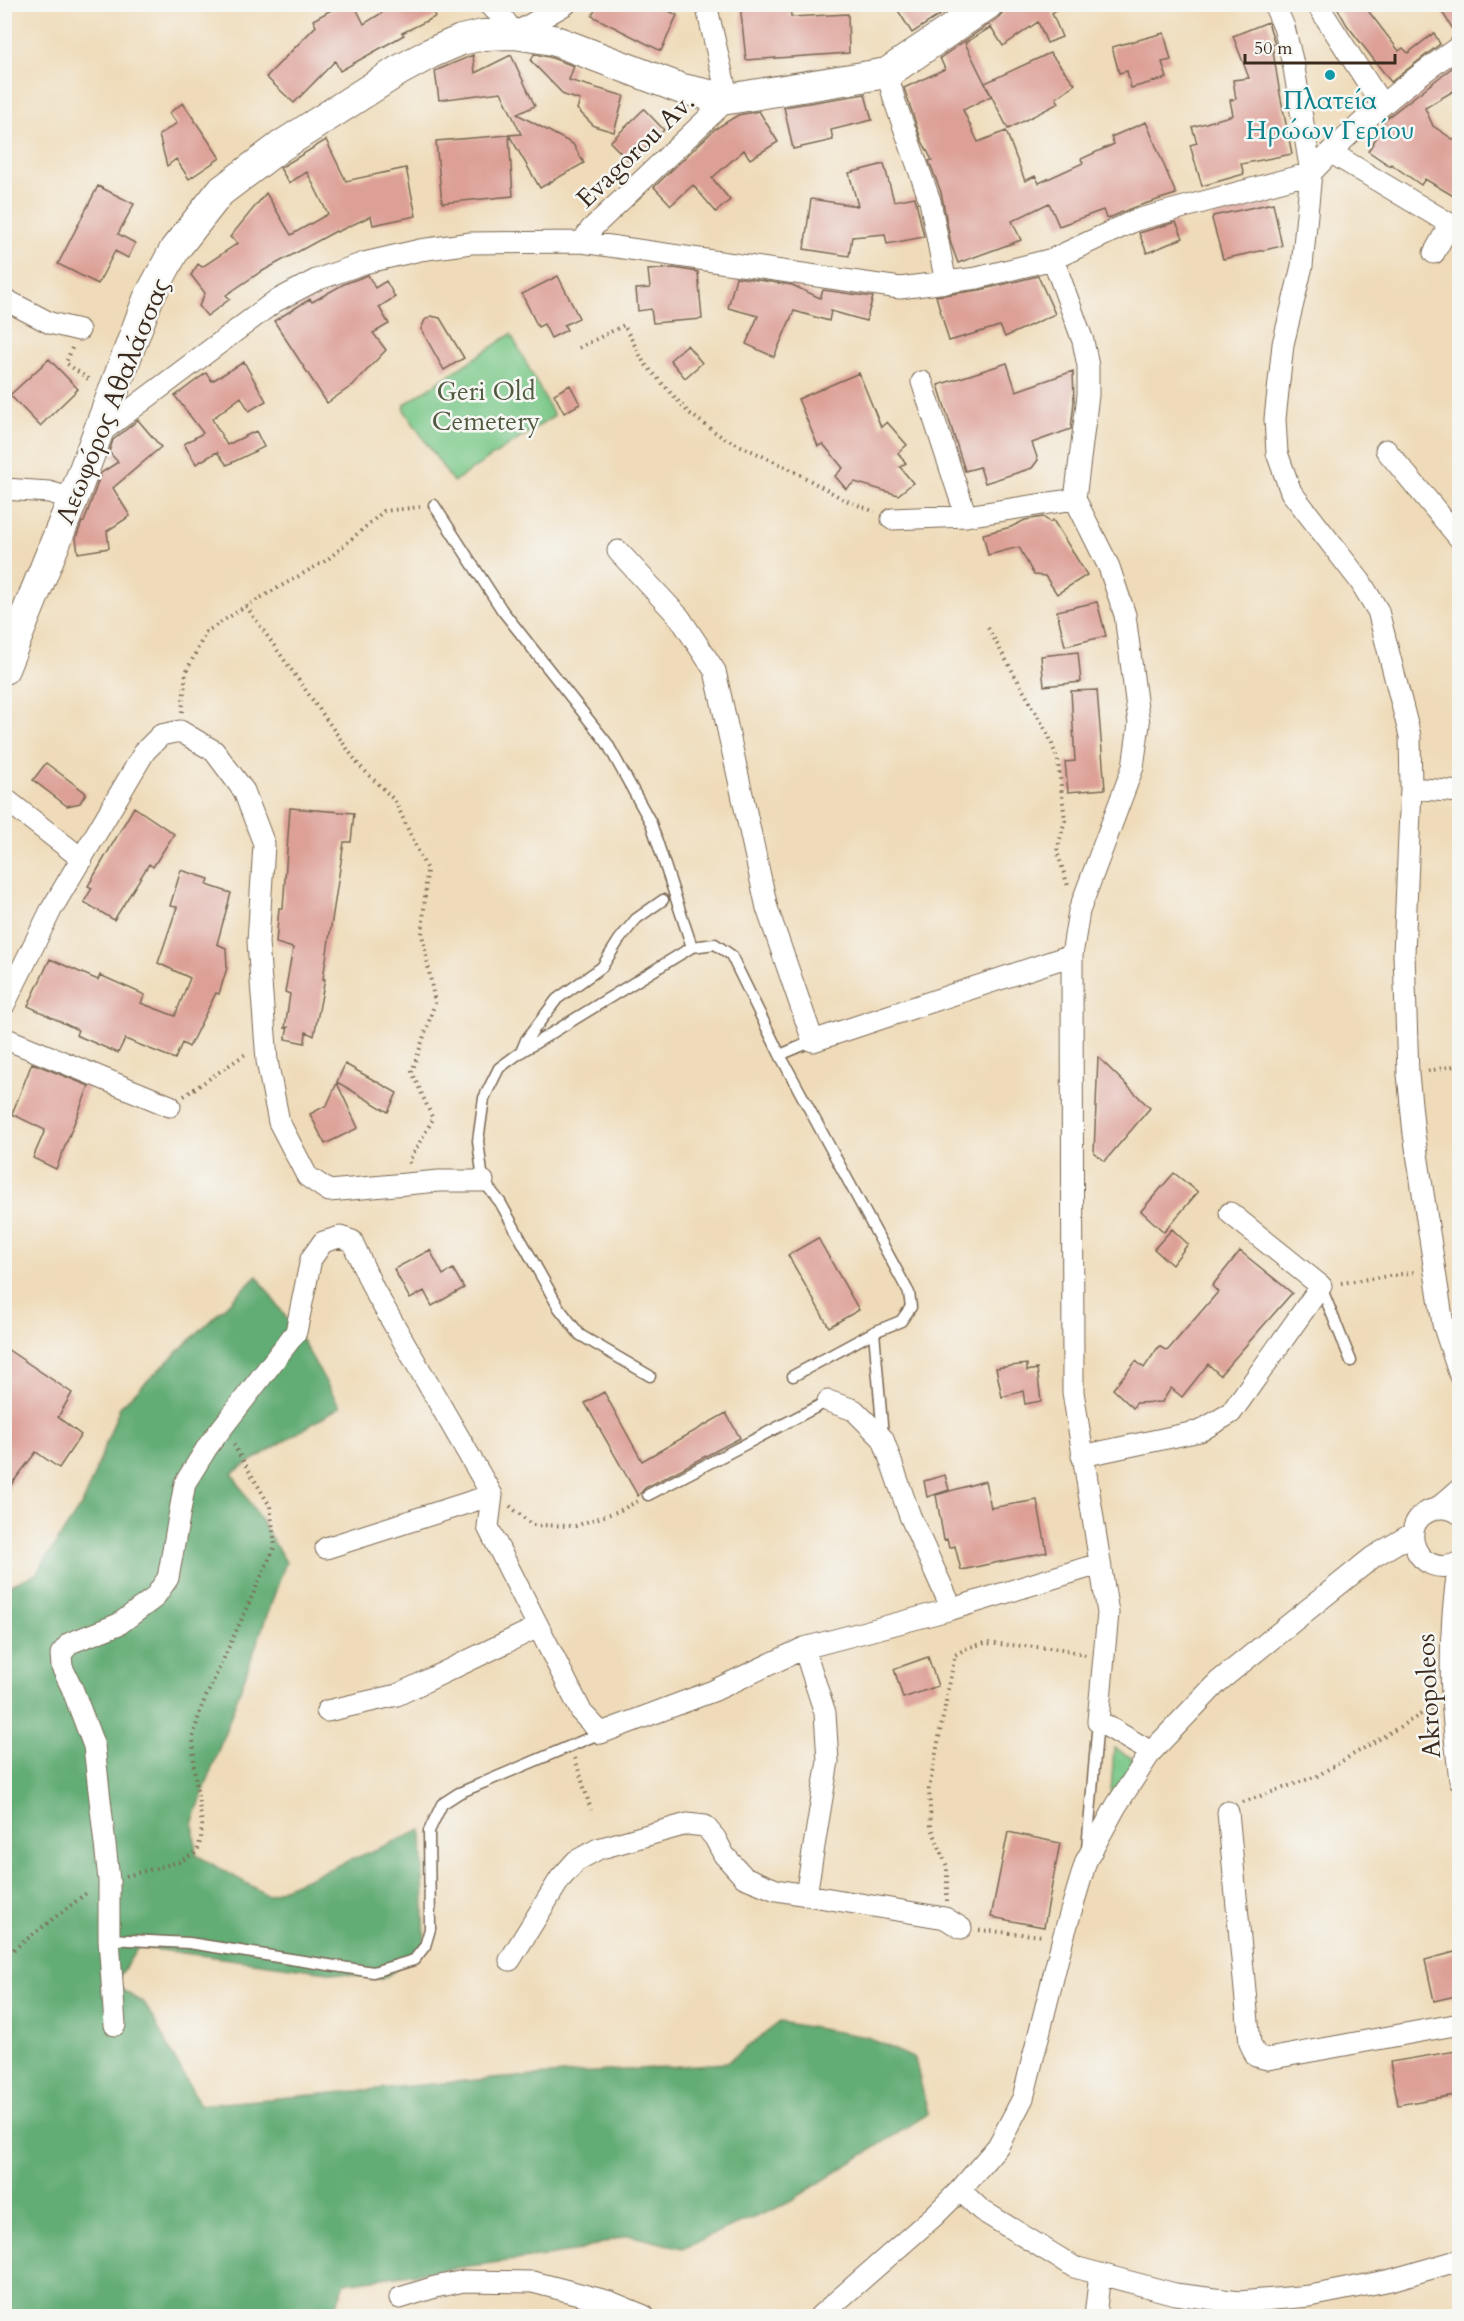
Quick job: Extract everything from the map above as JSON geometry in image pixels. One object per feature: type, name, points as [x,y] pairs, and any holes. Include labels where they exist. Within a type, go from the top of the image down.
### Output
[{"type":"main road","points":[[728,99],[887,73],[988,4]]},
{"type":"main road","name":"Λεωφόρος Αθαλάσσας","points":[[4,669],[73,499],[148,299],[175,249],[220,192],[290,140],[398,70],[462,40],[483,35],[514,34],[553,40],[682,89],[728,99]]},
{"type":"street","points":[[488,4],[501,15],[514,34],[566,4]]},
{"type":"street","points":[[706,4],[728,99]]},
{"type":"street","points":[[1274,4],[1284,27],[1294,68],[1311,173],[1302,266],[1282,344],[1275,419],[1276,453],[1291,492],[1360,581],[1378,611],[1410,736],[1411,788],[1404,954],[1407,1074],[1443,1324],[1460,1376]]},
{"type":"street","points":[[1317,4],[1377,99]]},
{"type":"street","points":[[96,436],[274,302],[316,280],[364,263],[420,250],[471,243],[582,242],[900,288],[977,278],[1053,259],[1136,220],[1311,173],[1377,99],[1460,46]]},
{"type":"street","points":[[887,73],[930,201],[946,283]]},
{"type":"street","name":"Evagorou Av.","points":[[582,242],[591,229],[728,99]]},
{"type":"street","points":[[1330,152],[1450,224],[1434,253]]},
{"type":"street","points":[[1053,259],[1083,341],[1088,366],[1088,395],[1075,499],[1109,567],[1125,615],[1139,724],[1133,767],[1079,912],[1072,955],[1073,1392],[1108,1613],[1098,1720],[1150,1752]]},
{"type":"street","points":[[4,299],[50,323],[79,330]]},
{"type":"street","points":[[922,382],[966,516]]},
{"type":"street","points":[[1386,450],[1460,539]]},
{"type":"street","points":[[4,489],[48,492],[73,499]]},
{"type":"street","points":[[892,519],[966,516],[1075,499]]},
{"type":"street","points":[[618,551],[680,618],[715,671],[766,908],[813,1041],[1072,955]]},
{"type":"street","points":[[4,1005],[51,910],[145,751],[161,735],[180,731],[214,751],[244,791],[264,844],[258,942],[267,1061],[279,1122],[307,1176],[330,1191],[439,1180],[483,1181]]},
{"type":"street","points":[[1411,788],[1460,792]]},
{"type":"street","points":[[4,798],[82,859]]},
{"type":"street","points":[[4,1038],[170,1106]]},
{"type":"street","points":[[1082,1456],[1200,1431],[1231,1413],[1321,1286],[1230,1214]]},
{"type":"street","points":[[115,2025],[109,1939],[109,1880],[94,1746],[62,1667],[62,1654],[70,1643],[119,1624],[154,1598],[168,1578],[185,1483],[223,1428],[296,1332],[310,1259],[323,1242],[340,1237],[352,1241],[374,1290],[492,1495],[488,1527],[582,1713],[601,1733],[713,1691],[804,1648],[952,1609],[1099,1564]]},
{"type":"street","points":[[828,1401],[855,1410],[883,1439],[910,1516],[952,1609]]},
{"type":"street","points":[[1438,1508],[1460,1489]]},
{"type":"street","points":[[326,1548],[492,1495]]},
{"type":"street","points":[[820,2316],[934,2216],[998,2146],[1023,2098],[1063,1938],[1086,1861],[1116,1806],[1150,1752],[1218,1682],[1373,1557],[1413,1533],[1421,1516],[1438,1508],[1447,1508],[1460,1514]]},
{"type":"street","points":[[1413,1533],[1416,1552],[1445,1563]]},
{"type":"street","points":[[1373,1557],[1445,1563]]},
{"type":"street","name":"Akropoleos","points":[[1445,1563],[1452,1610],[1451,1696],[1460,1780]]},
{"type":"street","points":[[327,1711],[397,1695],[538,1627]]},
{"type":"street","points":[[804,1648],[825,1713],[828,1761],[806,1895]]},
{"type":"street","points":[[1228,1812],[1250,2043],[1256,2056],[1268,2059],[1460,2024]]},
{"type":"street","points":[[510,1960],[560,1879],[576,1861],[598,1849],[687,1824],[705,1826],[716,1838],[724,1856],[744,1877],[776,1890],[953,1923]]},
{"type":"street","points":[[960,2190],[981,2210],[1074,2266],[1175,2294],[1239,2302],[1310,2296],[1391,2280],[1460,2260]]},
{"type":"street","points":[[1095,2316],[1100,2274]]},
{"type":"street","points":[[400,2298],[464,2281],[533,2282],[610,2302],[644,2316]]},
{"type":"lane","points":[[434,505],[502,610],[607,743],[651,823],[692,947]]},
{"type":"lane","points":[[521,1052],[526,1040],[557,999],[602,967],[636,919],[663,900]]},
{"type":"lane","points":[[650,1376],[580,1335],[560,1308],[500,1202],[483,1181],[478,1141],[483,1098],[500,1068],[521,1052],[692,947],[715,944],[731,955],[780,1055],[909,1293],[910,1307],[901,1321],[874,1332],[794,1376]]},
{"type":"lane","points":[[780,1055],[813,1041]]},
{"type":"lane","points":[[1321,1286],[1351,1360]]},
{"type":"lane","points":[[874,1332],[883,1439]]},
{"type":"lane","points":[[648,1495],[828,1401]]},
{"type":"lane","points":[[1086,1861],[1098,1720]]},
{"type":"lane","points":[[109,1939],[189,1944],[373,1972],[414,1960],[425,1946],[430,1929],[429,1831],[442,1804],[459,1793],[601,1733]]},
{"type":"path","points":[[579,348],[624,325],[644,363],[689,413],[722,437],[788,468],[843,499],[892,519]]},
{"type":"path","points":[[79,330],[66,363],[111,396]]},
{"type":"path","points":[[180,731],[186,672],[206,632],[246,606],[327,560],[384,511],[434,505]]},
{"type":"path","points":[[246,606],[358,764],[395,801],[427,870],[422,934],[435,1003],[412,1072],[434,1119],[409,1161],[419,1183]]},
{"type":"path","points":[[988,628],[1049,736],[1058,761],[1065,820],[1058,851],[1064,877],[1079,912]]},
{"type":"path","points":[[170,1106],[265,1040]]},
{"type":"path","points":[[1407,1074],[1460,1065]]},
{"type":"path","points":[[1321,1286],[1435,1270]]},
{"type":"path","points":[[201,1838],[202,1825],[194,1768],[193,1737],[201,1708],[276,1546],[270,1506],[223,1428]]},
{"type":"path","points":[[492,1495],[532,1525],[575,1526],[619,1511],[648,1495]]},
{"type":"path","points":[[1063,1938],[953,1923],[947,1867],[931,1826],[929,1789],[955,1655],[967,1648],[985,1643],[1062,1649],[1104,1659]]},
{"type":"path","points":[[1228,1812],[1235,1804],[1317,1776],[1451,1696]]},
{"type":"path","points":[[571,1746],[591,1810]]},
{"type":"green space","name":"Geri Old Cemetery","points":[[511,334],[554,416],[453,482],[404,410],[405,404]]},
{"type":"green space","points":[[257,1276],[303,1342],[340,1407],[232,1473],[286,1562],[193,1821],[196,1855],[267,1895],[422,1830],[425,1950],[382,1979],[138,1947],[114,1985],[145,2004],[200,2105],[477,2080],[726,2063],[780,2022],[867,2037],[915,2059],[928,2114],[786,2204],[682,2248],[628,2235],[574,2252],[345,2283],[332,2316],[5,2316],[5,1587],[36,1574],[84,1501],[120,1407]]},
{"type":"green space","points":[[1114,1748],[1132,1758],[1134,1766],[1110,1806]]},
{"type":"building","points":[[342,4],[354,4],[364,24],[396,4],[429,4],[435,17],[402,33],[404,35],[340,71],[335,61],[294,103],[266,77],[316,26],[313,20]]},
{"type":"building","points":[[598,4],[655,4],[677,15],[661,51],[592,16]]},
{"type":"building","points":[[740,4],[790,4],[791,17],[848,14],[849,53],[746,60]]},
{"type":"building","points":[[894,4],[957,4],[912,33]]},
{"type":"building","points":[[1005,4],[1064,4],[1052,13],[1062,37],[1047,43],[1038,22],[1003,46],[991,27],[965,43],[991,96],[963,110],[978,142],[1006,131],[1025,181],[1035,176],[1039,183],[1083,163],[1081,159],[1114,144],[1111,137],[1146,122],[1176,194],[1109,218],[1106,218],[1103,210],[1059,226],[1049,203],[1012,221],[1021,240],[958,263],[951,244],[941,192],[929,161],[932,160],[921,139],[904,88],[945,69],[940,58],[998,18]]},
{"type":"building","points":[[1335,4],[1363,4],[1399,51],[1403,48],[1408,53],[1434,33],[1440,44],[1391,82],[1347,25]]},
{"type":"building","points":[[1437,4],[1460,4],[1460,33],[1456,34]]},
{"type":"building","points":[[1268,22],[1275,44],[1272,45],[1292,154],[1241,164],[1244,174],[1202,186],[1190,145],[1197,143],[1192,127],[1233,115],[1230,100],[1236,99],[1233,80],[1249,78],[1233,36]]},
{"type":"building","points":[[1164,33],[1171,60],[1162,62],[1167,78],[1131,88],[1127,71],[1119,73],[1112,47]]},
{"type":"building","points":[[1050,53],[1075,84],[1056,98],[1059,103],[1008,129],[985,83]]},
{"type":"building","points":[[534,54],[574,66],[569,80],[624,96],[614,132],[594,126],[577,109],[580,100],[564,95],[531,61]]},
{"type":"building","points":[[473,55],[475,73],[511,55],[535,106],[517,114],[573,144],[584,163],[540,188],[509,135],[521,134],[501,92],[439,100],[435,71]]},
{"type":"building","points":[[1453,67],[1460,78],[1460,87],[1425,108],[1433,126],[1460,144],[1460,200],[1425,179],[1421,185],[1368,151],[1385,124],[1383,121]]},
{"type":"building","points":[[865,94],[872,120],[831,130],[833,140],[793,149],[784,107]]},
{"type":"building","points":[[183,103],[220,158],[189,179],[176,159],[167,166],[159,135],[177,123],[169,113]]},
{"type":"building","points":[[644,109],[664,130],[631,163],[610,142]]},
{"type":"building","points":[[759,111],[778,142],[750,159],[744,150],[712,178],[730,200],[716,212],[693,185],[671,205],[654,187],[715,129],[738,115]]},
{"type":"building","points":[[509,135],[513,196],[442,203],[436,141]]},
{"type":"building","points":[[326,140],[346,181],[406,168],[416,216],[373,225],[371,216],[336,231],[259,273],[226,295],[230,299],[207,316],[199,306],[205,293],[191,275],[198,264],[202,267],[238,243],[230,237],[266,193],[291,235],[328,214],[307,172],[289,183],[280,168]]},
{"type":"building","points":[[884,164],[894,201],[915,197],[924,237],[887,244],[885,234],[852,237],[849,256],[804,249],[811,199],[858,206],[849,173]]},
{"type":"building","points":[[98,186],[134,204],[118,234],[135,243],[128,258],[115,251],[98,284],[58,264]]},
{"type":"building","points":[[1273,203],[1282,246],[1223,259],[1213,216]]},
{"type":"building","points":[[1176,222],[1183,238],[1147,253],[1139,233]]},
{"type":"building","points":[[674,268],[698,272],[702,319],[653,323],[651,309],[638,311],[636,289],[650,288],[648,270]]},
{"type":"building","points":[[368,275],[375,288],[386,281],[395,297],[379,307],[389,324],[373,333],[386,350],[353,385],[327,403],[274,321],[310,299],[312,302],[344,284]]},
{"type":"building","points":[[558,276],[579,318],[564,325],[567,330],[551,338],[544,324],[538,327],[522,294]]},
{"type":"building","points":[[1038,276],[1055,314],[1005,337],[1000,326],[949,341],[936,296],[980,290]]},
{"type":"building","points":[[736,277],[792,285],[820,298],[823,290],[873,297],[866,321],[831,311],[829,321],[794,311],[774,357],[746,344],[758,316],[728,308]]},
{"type":"building","points":[[431,316],[440,318],[464,358],[444,370],[421,329],[425,320]]},
{"type":"building","points":[[687,345],[702,363],[685,378],[670,360]]},
{"type":"building","points":[[49,359],[78,389],[40,426],[10,395]]},
{"type":"building","points":[[244,362],[266,401],[249,411],[241,397],[212,419],[227,445],[256,431],[264,447],[227,465],[217,452],[196,464],[184,444],[203,433],[175,396],[206,373],[212,381]]},
{"type":"building","points":[[1007,363],[1016,391],[1073,371],[1074,401],[1071,429],[1032,443],[1038,460],[1032,468],[985,483],[980,467],[965,471],[938,385]]},
{"type":"building","points":[[859,373],[881,427],[887,422],[907,445],[898,453],[906,463],[900,467],[913,483],[898,495],[855,482],[846,489],[835,476],[843,468],[823,444],[818,446],[798,399]]},
{"type":"building","points":[[570,385],[580,404],[564,413],[554,394]]},
{"type":"building","points":[[138,420],[161,447],[113,488],[130,516],[107,531],[109,548],[78,553],[76,538],[101,473],[118,462],[109,452],[113,440]]},
{"type":"building","points":[[1043,517],[1050,522],[1053,520],[1087,575],[1057,594],[1045,576],[1034,575],[1019,547],[988,555],[983,534],[1011,527],[1025,520]]},
{"type":"building","points":[[1097,602],[1106,636],[1065,646],[1057,611]]},
{"type":"building","points":[[1078,652],[1081,682],[1044,686],[1041,656]]},
{"type":"building","points":[[1097,690],[1105,789],[1068,792],[1065,762],[1075,761],[1071,691]]},
{"type":"building","points":[[46,763],[86,793],[80,803],[67,806],[33,780]]},
{"type":"building","points":[[134,807],[174,834],[153,867],[149,864],[114,920],[84,902],[92,888],[88,886]]},
{"type":"building","points":[[290,808],[354,813],[351,842],[344,842],[323,979],[325,979],[314,1036],[306,1032],[305,1043],[285,1039],[290,994],[285,992],[293,948],[276,943],[279,908],[283,908]]},
{"type":"building","points":[[181,870],[209,879],[207,885],[231,893],[217,944],[226,948],[227,968],[219,994],[216,993],[189,1047],[182,1043],[175,1059],[125,1039],[118,1053],[76,1035],[78,1030],[28,1006],[50,959],[98,980],[100,975],[145,995],[141,1003],[175,1016],[190,978],[158,963],[177,907],[170,906]]},
{"type":"building","points":[[1098,1057],[1150,1108],[1105,1161],[1094,1153]]},
{"type":"building","points":[[32,1063],[89,1086],[56,1169],[33,1158],[45,1130],[12,1114]]},
{"type":"building","points":[[345,1064],[397,1093],[388,1112],[337,1082]]},
{"type":"building","points":[[337,1083],[358,1128],[325,1144],[310,1114],[327,1105]]},
{"type":"building","points":[[1174,1173],[1198,1192],[1164,1232],[1141,1211]]},
{"type":"building","points":[[1172,1229],[1188,1244],[1172,1265],[1154,1249]]},
{"type":"building","points":[[818,1238],[859,1310],[829,1327],[788,1255]]},
{"type":"building","points":[[430,1250],[443,1275],[453,1269],[464,1288],[432,1306],[424,1291],[410,1299],[394,1269]]},
{"type":"building","points":[[1240,1251],[1292,1293],[1220,1375],[1208,1364],[1182,1397],[1171,1388],[1162,1402],[1136,1403],[1133,1408],[1113,1389],[1136,1361],[1144,1368],[1159,1346],[1167,1351],[1218,1292],[1212,1286]]},
{"type":"building","points":[[4,1347],[72,1393],[58,1417],[81,1435],[59,1468],[36,1452],[4,1494]]},
{"type":"building","points":[[1027,1364],[1027,1371],[1037,1369],[1041,1401],[1025,1404],[1023,1391],[1002,1397],[996,1368]]},
{"type":"building","points":[[604,1392],[642,1461],[726,1413],[740,1438],[645,1488],[638,1496],[585,1403]]},
{"type":"building","points":[[945,1475],[949,1490],[927,1497],[924,1481]]},
{"type":"building","points":[[985,1481],[991,1508],[1037,1500],[1047,1552],[961,1570],[955,1546],[949,1548],[947,1539],[944,1540],[936,1495]]},
{"type":"building","points":[[928,1657],[938,1686],[903,1698],[894,1669]]},
{"type":"building","points":[[1008,1832],[1060,1843],[1044,1927],[991,1917]]},
{"type":"building","points":[[1455,1952],[1460,1971],[1460,1995],[1434,2001],[1425,1960]]},
{"type":"building","points":[[1456,2051],[1460,2068],[1460,2094],[1398,2105],[1390,2062]]},
{"type":"place","name":"Πλατεία Ηρώων Γερίου","points":[[1330,75]]}]
